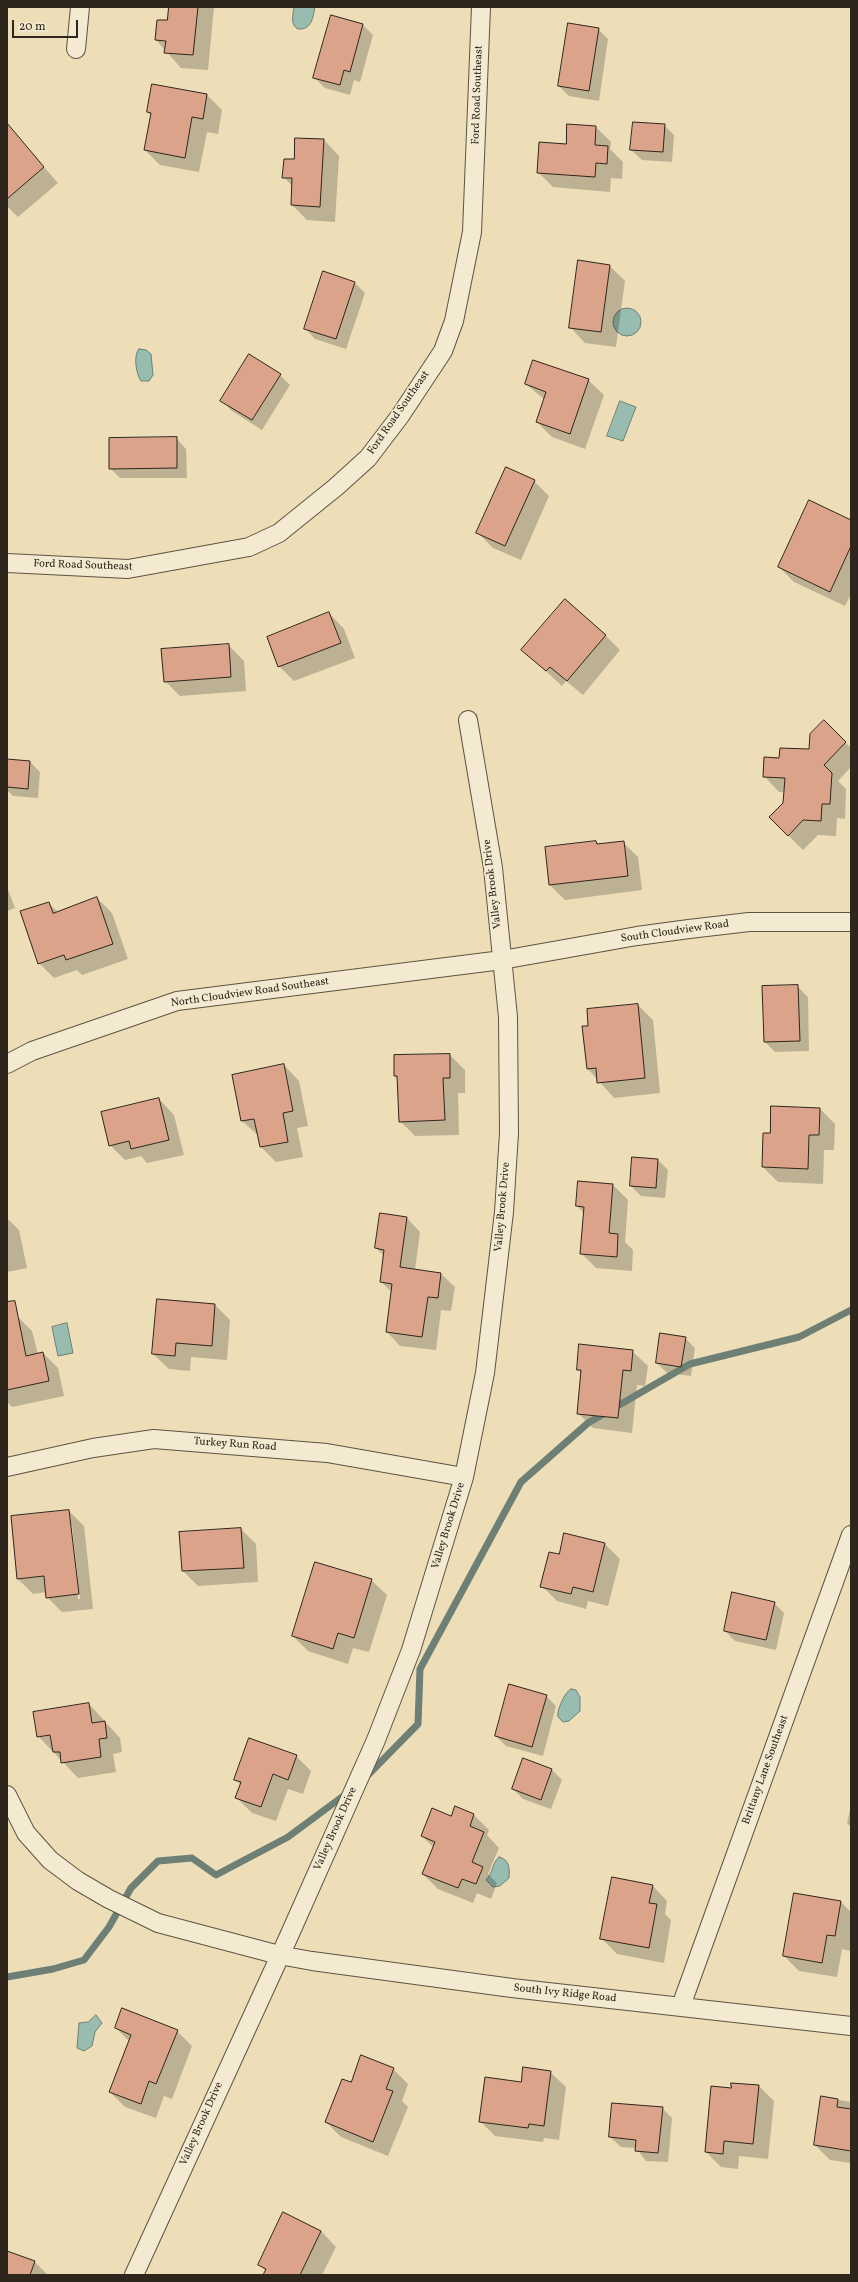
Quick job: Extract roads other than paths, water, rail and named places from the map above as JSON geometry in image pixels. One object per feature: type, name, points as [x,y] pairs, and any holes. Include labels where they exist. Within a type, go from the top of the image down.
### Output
[{"type":"street","points":[[76,49],[80,7]]},
{"type":"street","name":"Ford Road Southeast","points":[[7,563],[128,569],[249,547],[285,528],[330,492],[368,458],[400,416],[443,351],[454,321],[472,232],[481,7]]},
{"type":"street","name":"Valley Brook Drive","points":[[134,2275],[289,1936],[395,1694],[411,1650],[464,1476],[485,1373],[504,1212],[509,1133],[508,1017],[493,868],[468,720]]},
{"type":"street","name":"South Cloudview Road","points":[[502,960],[637,936],[734,924],[851,922]]},
{"type":"street","name":"North Cloudview Road Southeast","points":[[7,1064],[32,1051],[177,1001],[502,960]]},
{"type":"street","name":"Turkey Run Road","points":[[7,1467],[93,1448],[154,1439],[327,1453],[464,1476]]},
{"type":"street","name":"Brittany Lane Southeast","points":[[681,2006],[851,1535]]},
{"type":"street","name":"South Ivy Ridge Road","points":[[7,1795],[26,1833],[50,1860],[78,1881],[158,1923],[279,1955],[512,1988],[851,2026]]},
{"type":"water","points":[[294,7],[315,7],[311,22],[303,29],[298,29],[294,25]]},
{"type":"water","points":[[627,308],[637,312],[641,322],[637,332],[627,336],[617,332],[613,322],[617,312]]},
{"type":"water","points":[[139,349],[146,350],[151,354],[153,375],[149,381],[141,381],[138,374],[136,356]]},
{"type":"water","points":[[620,401],[636,407],[623,441],[607,436]]},
{"type":"water","points":[[67,1323],[73,1353],[58,1356],[52,1327]]},
{"type":"water","points":[[571,1689],[576,1690],[580,1697],[580,1711],[569,1721],[563,1722],[558,1717],[558,1711],[564,1697]]},
{"type":"water","points":[[499,1857],[505,1860],[508,1864],[509,1878],[500,1886],[493,1887],[486,1880]]},
{"type":"water","points":[[96,2015],[102,2023],[95,2032],[92,2046],[84,2051],[77,2048],[79,2023],[88,2022]]},
{"type":"waterway","points":[[365,1778],[418,1724],[420,1669],[521,1482],[588,1423],[690,1364],[799,1337],[851,1310]]},
{"type":"waterway","points":[[7,1977],[53,1969],[84,1960],[109,1927],[131,1888],[158,1861],[192,1858],[216,1875],[288,1837],[346,1794]]}]
